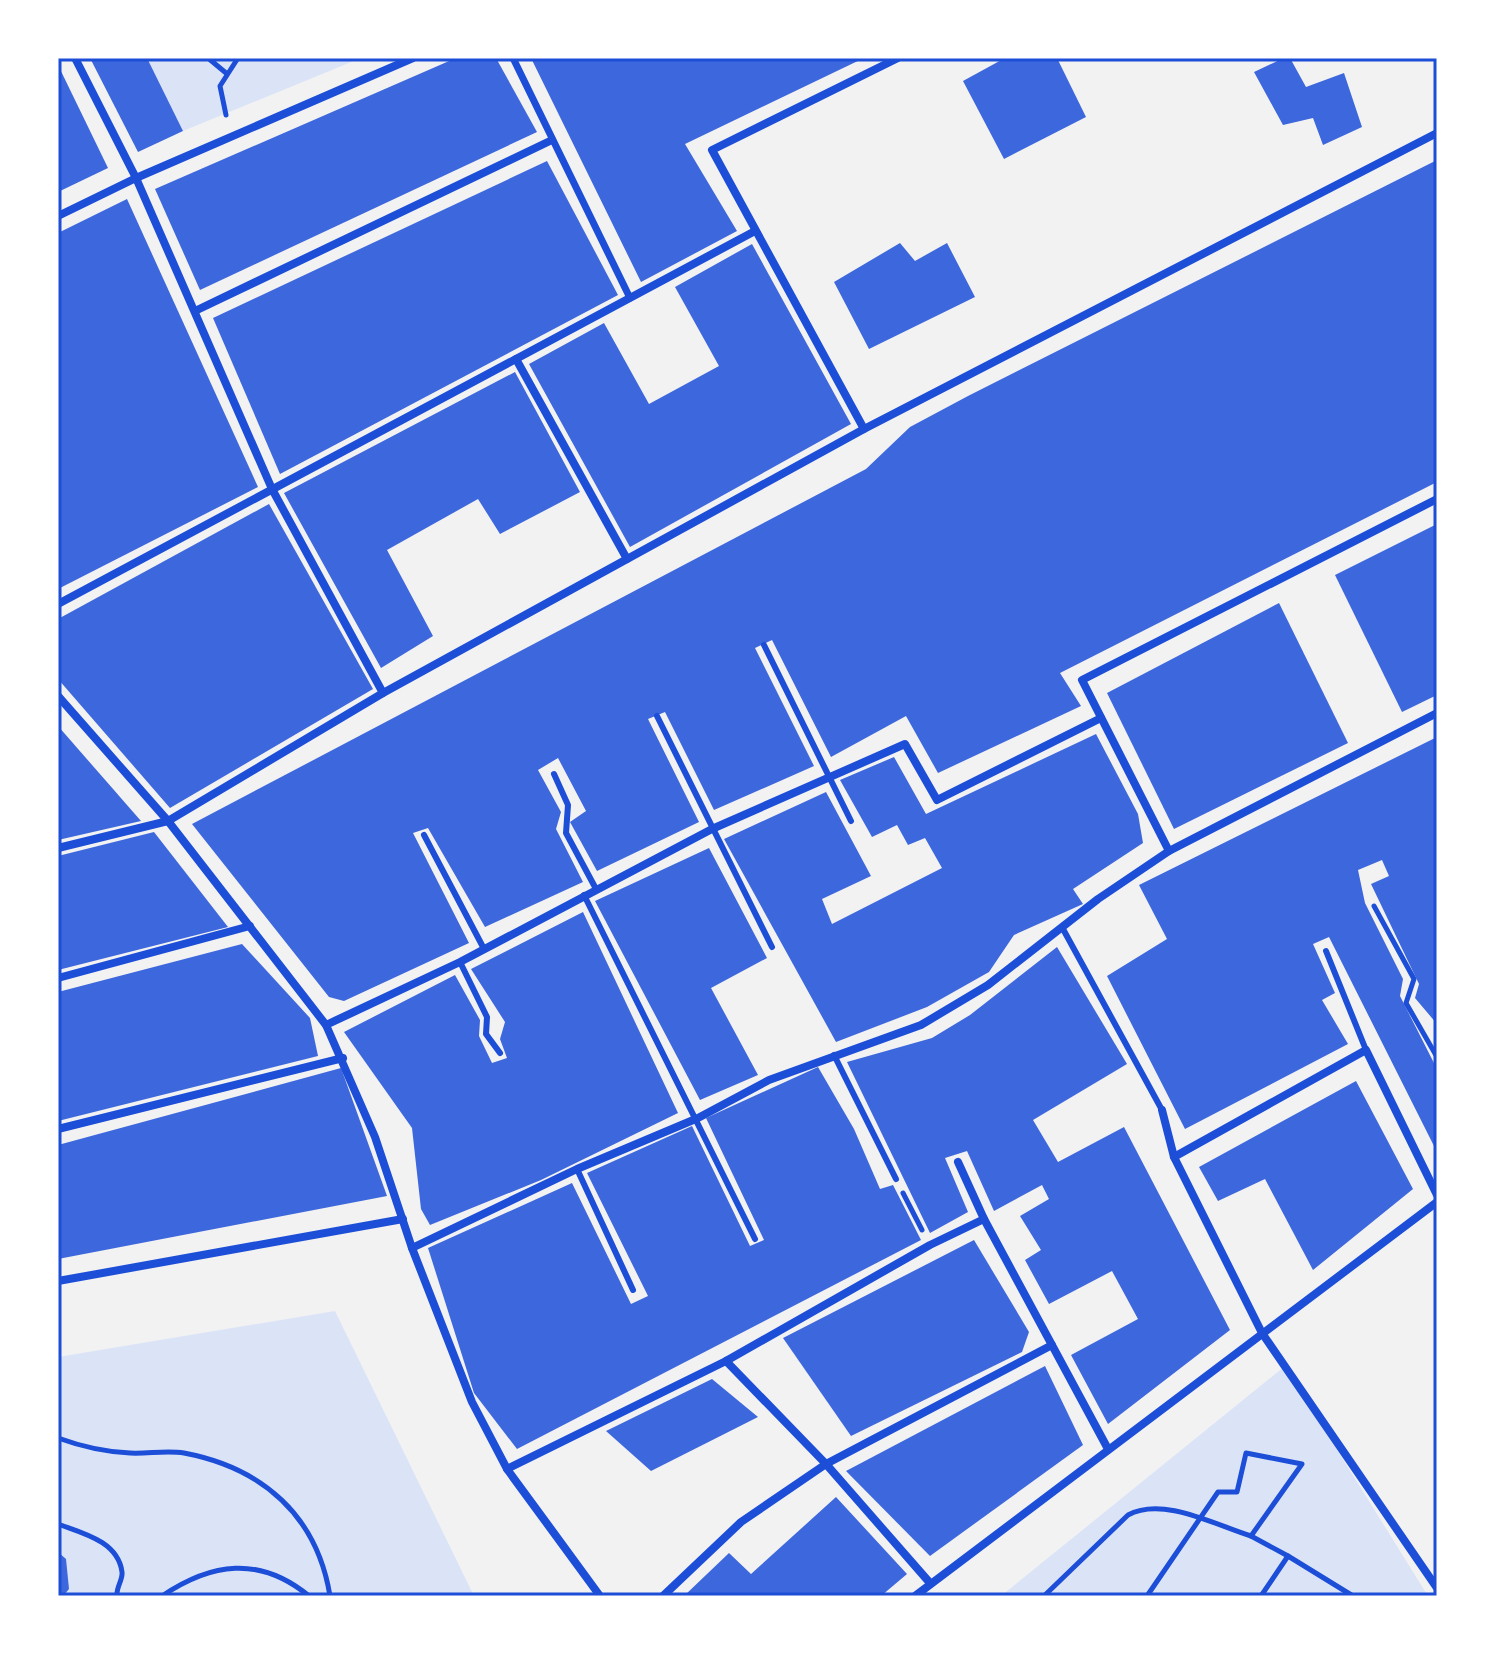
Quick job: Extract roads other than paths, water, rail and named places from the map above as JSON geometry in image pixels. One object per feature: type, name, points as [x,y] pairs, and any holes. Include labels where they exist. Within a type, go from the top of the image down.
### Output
[{"type":"street","points":[[75,58],[136,178],[272,489],[383,693]]},
{"type":"street","points":[[58,216],[136,178],[413,58]]},
{"type":"street","points":[[513,58],[630,298]]},
{"type":"street","points":[[864,429],[712,150],[898,58]]},
{"type":"street","points":[[58,848],[168,821],[383,693],[864,429],[1437,133]]},
{"type":"street","points":[[195,311],[552,140]]},
{"type":"street","points":[[58,604],[755,231]]},
{"type":"street","points":[[516,359],[627,559]]},
{"type":"street","points":[[1169,851],[1082,680],[1437,499]]},
{"type":"street","points":[[58,696],[168,821],[326,1025],[343,1058],[472,1402],[507,1469],[600,1596]]},
{"type":"street","points":[[412,1248],[577,1169],[698,1118],[769,1080],[921,1025],[988,985],[1133,874],[1169,851],[1437,713]]},
{"type":"street","points":[[326,1025],[460,962],[483,947],[712,829],[905,744],[937,800],[1101,718]]},
{"type":"street","points":[[58,978],[250,926]]},
{"type":"street","points":[[1174,1157],[1366,1050],[1437,1195]]},
{"type":"street","points":[[58,1129],[343,1058]]},
{"type":"street","points":[[1162,1110],[1174,1157],[1262,1333],[1437,1588]]},
{"type":"street","points":[[958,1162],[984,1219],[1108,1449]]},
{"type":"street","points":[[915,1596],[1437,1202]]},
{"type":"street","points":[[58,1281],[403,1219]]},
{"type":"street","points":[[507,1469],[726,1361],[930,1245],[984,1219]]},
{"type":"street","points":[[663,1596],[741,1522],[826,1464],[1052,1345]]},
{"type":"street","points":[[726,1361],[826,1464],[930,1583]]},
{"type":"lane","points":[[764,645],[851,821]]},
{"type":"lane","points":[[657,716],[772,947]]},
{"type":"lane","points":[[554,774],[568,805],[566,833],[596,889]]},
{"type":"lane","points":[[424,835],[483,947]]},
{"type":"lane","points":[[584,895],[698,1118],[755,1239]]},
{"type":"lane","points":[[1063,929],[1162,1110]]},
{"type":"lane","points":[[1326,951],[1366,1050]]},
{"type":"lane","points":[[460,962],[487,1017],[486,1034],[500,1053]]},
{"type":"lane","points":[[834,1055],[896,1179]]},
{"type":"lane","points":[[577,1169],[633,1290]]}]
